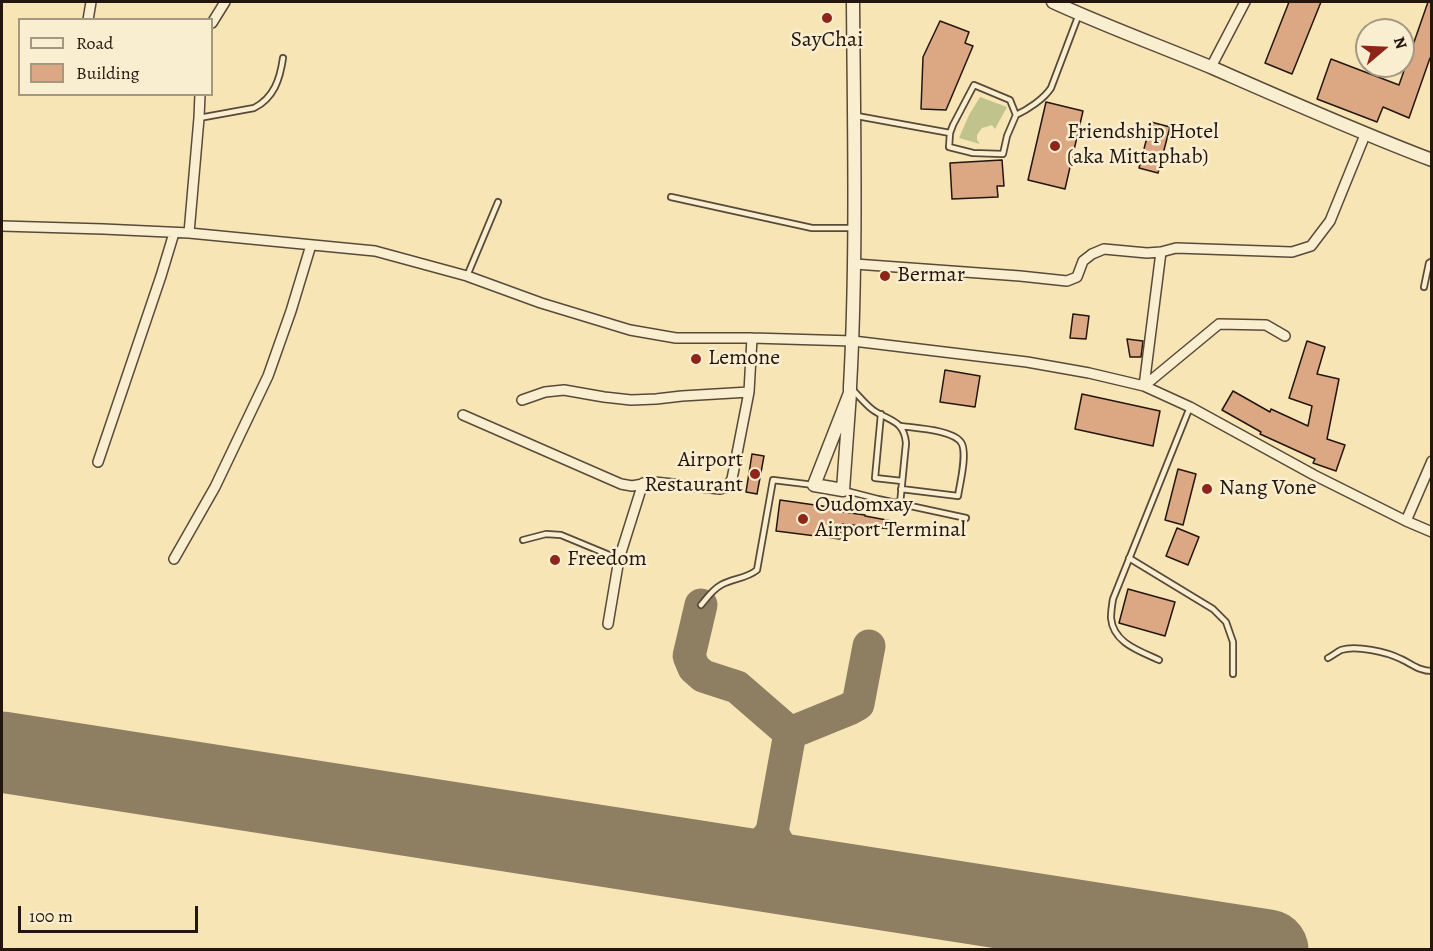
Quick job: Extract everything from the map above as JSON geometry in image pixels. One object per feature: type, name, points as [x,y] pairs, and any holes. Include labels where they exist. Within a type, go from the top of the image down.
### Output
[{"type":"street","points":[[87,18],[91,2]]},
{"type":"street","points":[[213,21],[225,2]]},
{"type":"street","points":[[850,390],[814,485],[843,490],[850,390],[853,341],[855,264],[853,2]]},
{"type":"street","points":[[1053,2],[1365,135],[1431,160]]},
{"type":"street","points":[[1211,68],[1245,2]]},
{"type":"street","points":[[189,232],[200,96]]},
{"type":"street","points":[[855,264],[1067,281],[1077,278],[1083,261],[1104,249],[1146,253],[1176,248],[1292,252],[1311,246],[1330,222],[1365,135]]},
{"type":"street","points":[[2,226],[189,232],[375,251],[466,276],[532,300],[630,330],[675,338],[853,341],[1027,362],[1089,373],[1144,386],[1190,407],[1314,475],[1431,532]]},
{"type":"street","points":[[98,462],[174,232]]},
{"type":"street","points":[[174,559],[215,487],[268,376],[311,244]]},
{"type":"street","points":[[1144,386],[1161,252]]},
{"type":"street","points":[[1144,386],[1220,324],[1266,325],[1285,336]]},
{"type":"street","points":[[463,415],[621,484],[633,486],[643,483],[664,483],[720,489],[727,487],[732,479],[749,392],[752,338]]},
{"type":"street","points":[[522,400],[545,392],[564,390],[631,400],[749,392]]},
{"type":"street","points":[[1406,521],[1431,461]]},
{"type":"street","points":[[608,624],[619,559],[643,483]]},
{"type":"lane","points":[[1016,115],[1026,111],[1048,93],[1079,14]]},
{"type":"lane","points":[[200,118],[254,108],[262,104],[274,90],[283,58]]},
{"type":"lane","points":[[974,85],[1010,99],[1016,115],[1007,136],[1003,154],[973,153],[949,147],[950,134],[974,85]]},
{"type":"lane","points":[[854,116],[950,134]]},
{"type":"lane","points":[[671,197],[812,228],[855,228]]},
{"type":"lane","points":[[466,276],[498,202]]},
{"type":"lane","points":[[1425,288],[1431,261]]},
{"type":"lane","points":[[850,390],[874,411],[901,426],[951,435],[959,439],[963,445],[964,455],[958,496],[901,489]]},
{"type":"lane","points":[[1159,660],[1130,647],[1117,635],[1111,619],[1113,599],[1190,407]]},
{"type":"lane","points":[[881,414],[875,478],[902,481]]},
{"type":"lane","points":[[900,504],[906,443],[901,426]]},
{"type":"lane","points":[[701,605],[712,591],[722,584],[745,578],[757,570],[774,480],[814,485]]},
{"type":"lane","points":[[843,490],[966,518]]},
{"type":"lane","points":[[523,540],[546,534],[561,535],[619,559]]},
{"type":"lane","points":[[1129,558],[1213,609],[1226,622],[1233,642],[1233,675]]},
{"type":"lane","points":[[1328,658],[1341,650],[1364,649],[1382,652],[1401,659],[1419,670],[1431,670]]},
{"type":"green space","points":[[980,97],[1007,107],[995,129],[992,125],[982,128],[977,135],[980,144],[959,138]]},
{"type":"building","points":[[1289,2],[1321,2],[1292,74],[1265,63]]},
{"type":"building","points":[[1428,2],[1431,2],[1431,59],[1409,118],[1383,107],[1377,122],[1317,99],[1331,59],[1355,68],[1355,78],[1381,78],[1399,85],[1401,78],[1415,78],[1415,39]]},
{"type":"building","points":[[940,21],[969,32],[965,43],[973,46],[946,110],[921,109],[923,57]]},
{"type":"building","name":"Friendship Hotel (aka Mittaphab)","points":[[1046,102],[1083,111],[1065,189],[1028,180]]},
{"type":"building","points":[[1151,122],[1170,127],[1158,173],[1139,168]]},
{"type":"building","points":[[1002,160],[1004,186],[997,186],[998,197],[952,199],[950,163]]},
{"type":"building","points":[[1073,314],[1089,316],[1086,339],[1070,338]]},
{"type":"building","points":[[1127,339],[1143,341],[1141,357],[1130,357]]},
{"type":"building","points":[[1307,341],[1325,347],[1317,374],[1339,379],[1327,439],[1345,445],[1336,471],[1313,463],[1315,459],[1260,434],[1261,432],[1222,410],[1233,391],[1270,412],[1271,409],[1308,426],[1312,406],[1289,398]]},
{"type":"building","points":[[945,370],[980,376],[975,407],[940,402]]},
{"type":"building","points":[[1082,394],[1160,411],[1153,446],[1075,429]]},
{"type":"building","name":"Airport Restaurant","points":[[752,454],[764,456],[757,494],[746,492]]},
{"type":"building","points":[[1178,469],[1196,474],[1183,525],[1165,520]]},
{"type":"building","points":[[780,500],[829,507],[830,501],[844,503],[843,512],[892,521],[891,529],[842,524],[840,539],[776,531]]},
{"type":"building","points":[[1177,528],[1199,537],[1188,565],[1166,556]]},
{"type":"building","points":[[1128,589],[1175,602],[1165,636],[1119,623]]},
{"type":"taxiway","points":[[701,605],[689,656],[694,668],[703,676],[737,687],[790,733]]},
{"type":"taxiway","points":[[790,733],[858,704],[869,646]]},
{"type":"taxiway","points":[[728,865],[752,852],[772,832],[790,733]]},
{"type":"taxiway","points":[[772,832],[781,849],[792,862],[821,880]]},
{"type":"runway","points":[[2,752],[1268,950]]},
{"type":"place","name":"SayChai","points":[[827,18]]},
{"type":"place","name":"Friendship Hotel (aka Mittaphab)","points":[[1055,146]]},
{"type":"place","name":"Bermar","points":[[885,276]]},
{"type":"place","name":"Lemone","points":[[696,359]]},
{"type":"place","name":"Airport Restaurant","points":[[755,474]]},
{"type":"place","name":"Nang Vone","points":[[1207,489]]},
{"type":"place","name":"Oudomxay Airport Terminal","points":[[803,519]]},
{"type":"place","name":"Freedom","points":[[555,560]]}]
